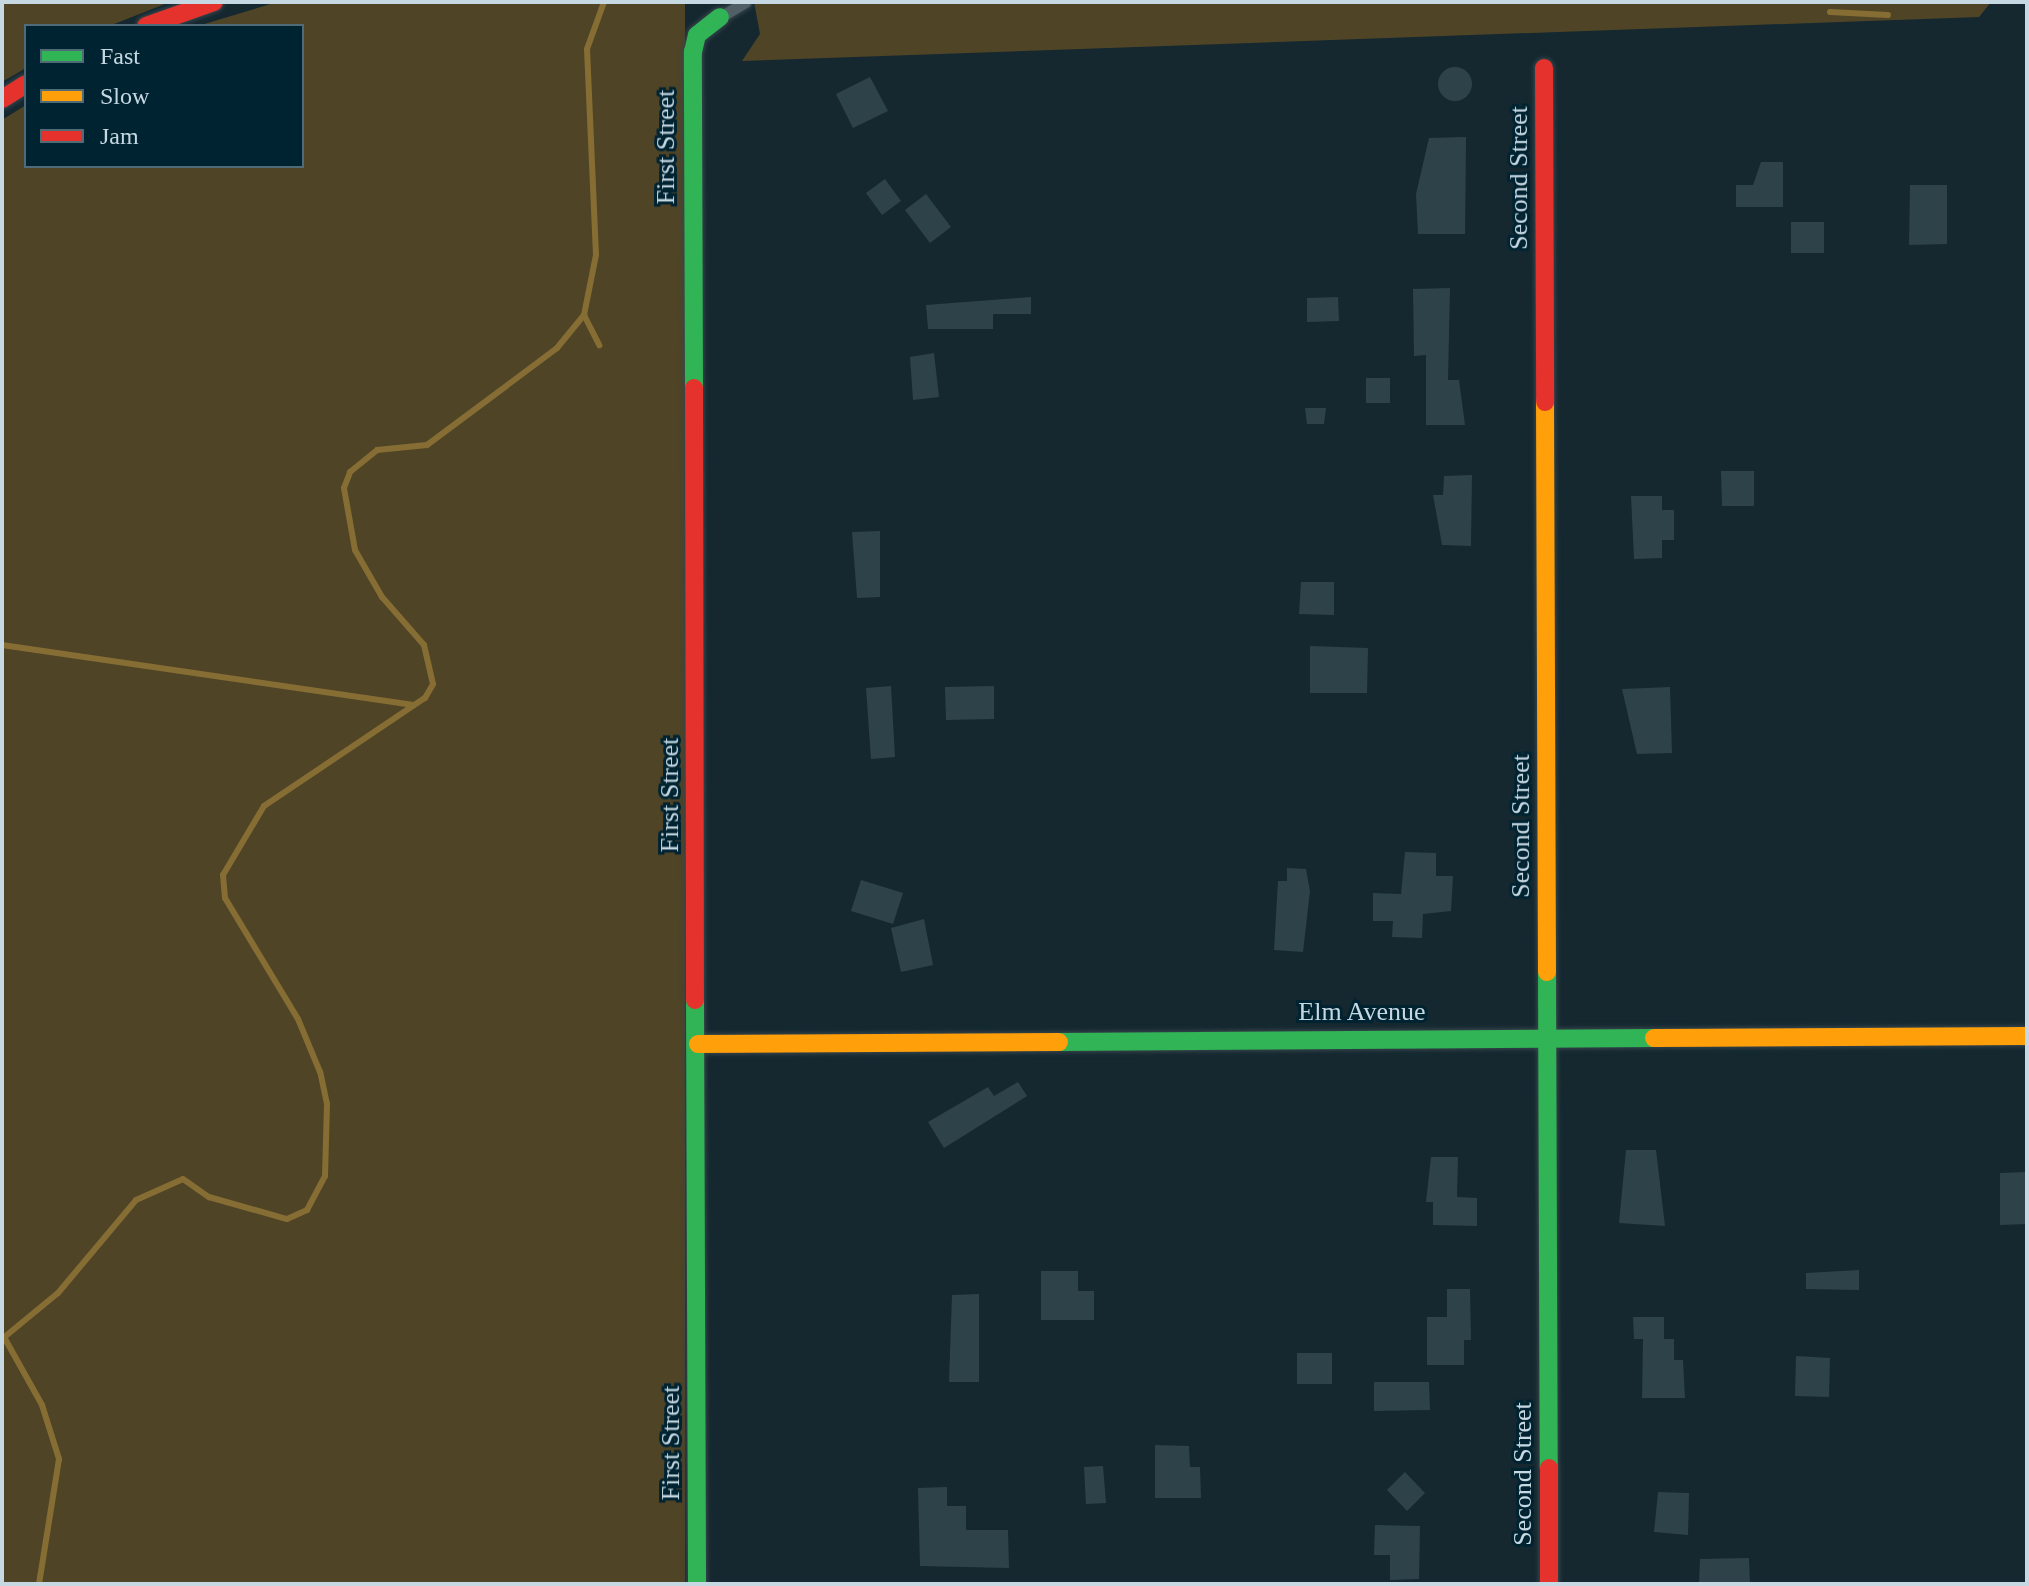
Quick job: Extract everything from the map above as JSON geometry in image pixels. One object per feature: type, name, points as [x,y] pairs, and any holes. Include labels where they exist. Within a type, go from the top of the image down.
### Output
[{"type":"street","points":[[152,24],[214,2]]},
{"type":"street","name":"First Street","points":[[697,1584],[698,1044],[693,52],[700,31],[720,17]]},
{"type":"street","name":"Second Street","points":[[1544,68],[1549,1584]]},
{"type":"street","points":[[2,99],[24,85]]},
{"type":"street","name":"Elm Avenue","points":[[698,1044],[2027,1036]]},
{"type":"lane","points":[[720,17],[745,2]]},
{"type":"shaded area","points":[[2,2],[170,2],[114,24],[24,24],[24,69],[2,82]]},
{"type":"shaded area","points":[[277,2],[685,2],[685,1584],[2,1584],[2,120],[24,106],[24,168],[304,168],[304,24],[205,24]]},
{"type":"shaded area","points":[[754,2],[1991,2],[1979,17],[742,61],[760,34]]},
{"type":"building","points":[[1455,67],[1467,72],[1472,84],[1467,96],[1455,101],[1443,96],[1438,84],[1443,72]]},
{"type":"building","points":[[870,77],[888,111],[853,128],[836,94]]},
{"type":"building","points":[[1466,137],[1465,234],[1418,234],[1416,194],[1429,138]]},
{"type":"building","points":[[1761,162],[1783,162],[1783,207],[1736,207],[1736,185],[1753,185]]},
{"type":"building","points":[[885,179],[901,201],[882,215],[866,193]]},
{"type":"building","points":[[1910,185],[1947,185],[1947,244],[1909,245]]},
{"type":"building","points":[[926,194],[951,227],[930,243],[905,210]]},
{"type":"building","points":[[1791,222],[1824,222],[1824,253],[1791,253]]},
{"type":"building","points":[[1450,288],[1448,380],[1459,380],[1465,425],[1426,425],[1426,355],[1414,356],[1413,289]]},
{"type":"building","points":[[1031,297],[1031,314],[993,314],[993,329],[928,329],[926,305]]},
{"type":"building","points":[[1338,297],[1339,321],[1307,322],[1307,298]]},
{"type":"building","points":[[934,353],[939,397],[913,400],[910,357]]},
{"type":"building","points":[[1366,378],[1390,378],[1390,403],[1366,403]]},
{"type":"building","points":[[1305,408],[1326,408],[1324,424],[1307,424]]},
{"type":"building","points":[[1721,471],[1754,471],[1754,506],[1722,506]]},
{"type":"building","points":[[1472,475],[1471,546],[1442,545],[1433,495],[1443,495],[1444,476]]},
{"type":"building","points":[[1631,496],[1662,496],[1662,510],[1674,510],[1674,540],[1662,540],[1662,558],[1634,559]]},
{"type":"building","points":[[880,531],[880,597],[857,598],[852,532]]},
{"type":"building","points":[[1301,582],[1334,582],[1334,615],[1299,614]]},
{"type":"building","points":[[1310,646],[1368,648],[1367,693],[1310,693]]},
{"type":"building","points":[[891,686],[895,757],[871,759],[866,688]]},
{"type":"building","points":[[994,686],[994,719],[946,720],[945,687]]},
{"type":"building","points":[[1670,687],[1672,753],[1637,754],[1622,689]]},
{"type":"building","points":[[1405,852],[1436,853],[1436,876],[1453,876],[1451,911],[1423,914],[1422,938],[1392,937],[1393,921],[1373,921],[1373,893],[1401,894]]},
{"type":"building","points":[[1287,868],[1306,869],[1310,891],[1303,952],[1274,950],[1278,881],[1287,881]]},
{"type":"building","points":[[861,880],[903,893],[893,924],[851,911]]},
{"type":"building","points":[[924,919],[933,965],[901,972],[891,928]]},
{"type":"building","points":[[1018,1082],[1027,1096],[944,1148],[928,1122],[988,1087],[994,1096]]},
{"type":"building","points":[[1626,1150],[1656,1150],[1665,1226],[1619,1223]]},
{"type":"building","points":[[1431,1157],[1458,1157],[1457,1197],[1477,1198],[1477,1226],[1433,1225],[1433,1202],[1426,1202]]},
{"type":"building","points":[[2027,1172],[2027,1224],[2000,1225],[2000,1173]]},
{"type":"building","points":[[1859,1270],[1859,1290],[1806,1289],[1806,1273]]},
{"type":"building","points":[[1041,1271],[1078,1271],[1078,1291],[1094,1291],[1094,1320],[1041,1320]]},
{"type":"building","points":[[1447,1289],[1470,1289],[1471,1340],[1464,1340],[1464,1365],[1427,1365],[1427,1317],[1447,1317]]},
{"type":"building","points":[[979,1294],[979,1382],[949,1382],[952,1295]]},
{"type":"building","points":[[1633,1317],[1664,1317],[1664,1339],[1674,1339],[1674,1360],[1683,1360],[1685,1398],[1642,1398],[1643,1339],[1634,1339]]},
{"type":"building","points":[[1297,1353],[1332,1353],[1332,1384],[1297,1384]]},
{"type":"building","points":[[1796,1356],[1830,1358],[1829,1397],[1795,1396]]},
{"type":"building","points":[[1374,1382],[1429,1382],[1430,1410],[1374,1411]]},
{"type":"building","points":[[1155,1445],[1189,1446],[1190,1467],[1200,1467],[1201,1498],[1155,1498]]},
{"type":"building","points":[[1103,1466],[1106,1503],[1086,1504],[1084,1467]]},
{"type":"building","points":[[1405,1472],[1425,1493],[1407,1511],[1387,1490]]},
{"type":"building","points":[[947,1487],[947,1506],[966,1506],[966,1530],[1008,1530],[1009,1568],[920,1566],[918,1488]]},
{"type":"building","points":[[1658,1492],[1689,1493],[1688,1535],[1654,1532]]},
{"type":"building","points":[[1375,1525],[1420,1526],[1419,1579],[1390,1580],[1390,1555],[1374,1555]]},
{"type":"building","points":[[1749,1558],[1750,1584],[1699,1584],[1700,1559]]},
{"type":"waterway","points":[[2,1339],[58,1293],[136,1200],[183,1179],[209,1197],[287,1219],[307,1210],[325,1176],[327,1104],[320,1072],[298,1019],[225,898],[223,875],[264,806],[425,698],[433,684],[424,645],[382,597],[355,550],[344,488],[350,472],[377,450],[427,445],[557,348],[584,315],[596,255],[587,49],[604,2]]},
{"type":"waterway","points":[[1830,12],[1888,15]]},
{"type":"waterway","points":[[584,315],[599,345]]},
{"type":"waterway","points":[[2,645],[414,705]]},
{"type":"waterway","points":[[4,1337],[42,1405],[59,1459],[39,1584]]},
{"type":"traffic: fast","points":[[694,388],[693,52],[697,35],[720,17]]},
{"type":"traffic: fast","points":[[1547,972],[1549,1468]]},
{"type":"traffic: fast","points":[[695,1000],[697,1584]]},
{"type":"traffic: fast","points":[[1059,1042],[1654,1038]]},
{"type":"traffic: slow","points":[[1545,402],[1547,972]]},
{"type":"traffic: slow","points":[[1654,1038],[2027,1036]]},
{"type":"traffic: slow","points":[[698,1044],[1059,1042]]},
{"type":"traffic: jam","points":[[152,24],[214,2]]},
{"type":"traffic: jam","points":[[1544,68],[1545,402]]},
{"type":"traffic: jam","points":[[2,99],[24,85]]},
{"type":"traffic: jam","points":[[694,388],[695,1000]]},
{"type":"traffic: jam","points":[[1549,1468],[1549,1584]]}]
